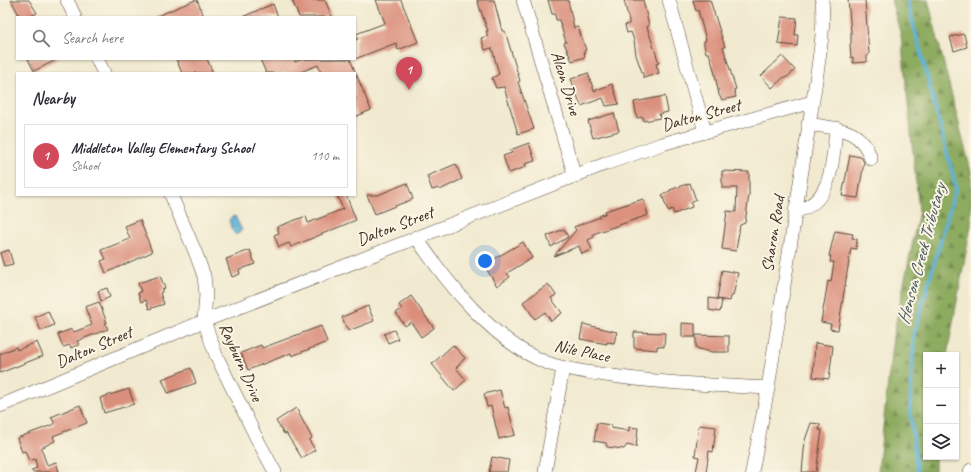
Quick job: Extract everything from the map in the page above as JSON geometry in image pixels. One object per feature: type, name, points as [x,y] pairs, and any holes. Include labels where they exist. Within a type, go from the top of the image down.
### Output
[{"type":"street","points":[[66,0],[74,16]]},
{"type":"street","name":"Alcon Drive","points":[[523,0],[575,177]]},
{"type":"street","points":[[669,0],[705,132]]},
{"type":"street","name":"Sharon Road","points":[[752,472],[768,388],[822,37],[824,16],[822,0]]},
{"type":"street","points":[[98,60],[104,72]]},
{"type":"street","name":"Dalton Street","points":[[0,406],[204,321],[416,237],[662,144],[812,102]]},
{"type":"street","points":[[808,124],[836,128],[851,133],[862,139],[867,146],[871,159]]},
{"type":"street","points":[[795,211],[806,209],[812,205],[818,200],[824,189],[829,178],[836,128]]},
{"type":"street","name":"Rayburn Drive","points":[[171,196],[204,276],[206,294],[204,321],[216,355],[237,400],[275,472]]},
{"type":"street","name":"Nile Place","points":[[416,237],[452,285],[487,323],[534,357],[563,368],[634,379],[768,388]]},
{"type":"street","points":[[545,472],[563,368]]},
{"type":"green space","points":[[891,0],[928,0],[971,172],[971,225],[948,352],[923,352],[923,460],[935,460],[935,472],[878,472],[893,337],[919,211],[901,35]]},
{"type":"water","points":[[235,216],[242,230],[236,235],[233,232],[229,221],[231,217]]},
{"type":"building","points":[[11,0],[29,0],[37,13],[31,16],[19,16]]},
{"type":"building","points":[[195,0],[197,0],[203,14],[198,16],[157,16]]},
{"type":"building","points":[[292,0],[325,0],[332,16],[299,16]]},
{"type":"building","points":[[376,0],[401,0],[418,42],[398,50],[396,43],[356,59],[356,40],[358,39],[356,34],[385,23]]},
{"type":"building","points":[[477,0],[494,0],[502,31],[505,31],[520,81],[518,82],[534,129],[518,134],[504,87],[496,88],[492,78],[499,74],[492,48],[485,50],[481,38],[488,36],[486,31],[488,31]]},
{"type":"building","points":[[548,0],[568,0],[574,28],[578,27],[586,50],[584,51],[585,57],[572,61],[564,43],[566,42],[559,20],[556,20],[555,14],[552,14]]},
{"type":"building","points":[[624,0],[643,0],[649,26],[647,27],[659,63],[656,64],[659,73],[644,78],[636,55],[634,40],[631,32],[627,33],[625,25],[629,24],[629,21]]},
{"type":"building","points":[[693,0],[710,0],[725,47],[723,47],[736,89],[734,90],[736,97],[722,100],[719,95],[709,53],[706,53],[704,45],[704,41],[706,40],[698,10],[696,11]]},
{"type":"building","points":[[848,0],[865,0],[869,54],[867,55],[867,62],[853,63],[853,57],[851,58],[851,32]]},
{"type":"building","points":[[273,4],[278,16],[244,16]]},
{"type":"building","points":[[782,17],[797,18],[795,35],[798,35],[797,46],[778,44]]},
{"type":"building","points":[[964,34],[967,47],[954,51],[950,37]]},
{"type":"building","points":[[782,56],[795,70],[786,78],[784,77],[772,88],[761,76]]},
{"type":"building","points":[[28,60],[56,60],[34,71]]},
{"type":"building","points":[[176,60],[207,60],[213,72],[182,72]]},
{"type":"building","points":[[260,60],[294,60],[295,62],[300,60],[350,60],[355,72],[321,72],[318,65],[300,72],[266,72]]},
{"type":"building","points":[[588,73],[594,91],[612,84],[619,104],[606,106],[603,98],[581,106],[571,79]]},
{"type":"building","points":[[356,74],[371,110],[356,117]]},
{"type":"building","points":[[665,96],[668,112],[659,114],[660,118],[644,121],[643,117],[637,118],[634,102]]},
{"type":"building","points":[[614,113],[619,131],[593,138],[588,121]]},
{"type":"building","points":[[529,143],[535,161],[525,164],[526,167],[509,173],[503,156],[512,153],[510,150]]},
{"type":"building","points":[[850,155],[861,157],[864,162],[858,198],[842,196]]},
{"type":"building","points":[[456,164],[462,179],[440,190],[439,188],[432,190],[427,176]]},
{"type":"building","points":[[722,171],[749,172],[749,195],[745,223],[740,225],[736,251],[722,249],[727,211],[736,212],[737,188],[722,188]]},
{"type":"building","points":[[407,183],[413,199],[375,214],[367,195],[378,195]]},
{"type":"building","points":[[690,183],[696,200],[691,203],[692,207],[674,214],[672,209],[668,211],[662,195],[670,190]]},
{"type":"building","points":[[337,196],[346,196],[356,220],[291,247],[289,243],[279,247],[274,235],[279,233],[277,227],[306,216],[308,223],[343,209]]},
{"type":"building","points":[[643,199],[648,215],[593,234],[594,237],[588,240],[592,250],[582,254],[579,246],[554,256],[576,230],[574,227],[600,217],[599,216],[606,213],[605,211]]},
{"type":"building","points":[[140,220],[152,252],[106,273],[101,261],[106,259],[101,250],[130,239],[125,226]]},
{"type":"building","points":[[564,229],[568,237],[551,247],[547,236]]},
{"type":"building","points":[[835,231],[853,234],[852,238],[857,239],[856,249],[851,248],[838,330],[830,329],[831,324],[821,322],[828,281],[831,282],[834,262],[830,262],[831,256],[829,256]]},
{"type":"building","points":[[523,242],[532,258],[507,273],[510,277],[497,286],[484,265]]},
{"type":"building","points":[[9,250],[13,264],[4,266],[0,253]]},
{"type":"building","points":[[250,250],[255,264],[239,270],[240,274],[232,277],[226,259]]},
{"type":"building","points":[[722,270],[738,273],[733,296],[731,296],[730,301],[717,299]]},
{"type":"building","points":[[160,276],[165,288],[162,289],[162,292],[160,293],[164,304],[149,309],[146,300],[141,302],[138,293],[141,292],[138,283]]},
{"type":"building","points":[[548,284],[556,295],[551,298],[562,313],[551,321],[545,312],[535,319],[523,302]]},
{"type":"building","points":[[107,288],[110,297],[101,301],[98,291]]},
{"type":"building","points":[[411,296],[434,328],[421,337],[411,322],[405,326],[396,313],[402,309],[399,305]]},
{"type":"building","points":[[709,298],[722,300],[720,312],[709,310]]},
{"type":"building","points":[[99,302],[108,329],[77,341],[79,345],[71,348],[70,345],[63,347],[58,334],[72,329],[74,332],[92,325],[85,307]]},
{"type":"building","points":[[368,306],[374,321],[348,331],[342,317]]},
{"type":"building","points":[[48,311],[54,325],[41,331],[35,317]]},
{"type":"building","points":[[682,323],[695,324],[695,337],[682,337]]},
{"type":"building","points":[[583,324],[617,332],[614,343],[607,342],[607,344],[580,339]]},
{"type":"building","points":[[321,326],[327,342],[292,356],[291,353],[248,370],[241,353],[261,345],[262,348]]},
{"type":"building","points":[[394,330],[398,339],[388,343],[384,334]]},
{"type":"building","points":[[634,332],[665,333],[664,347],[657,346],[657,350],[634,348]]},
{"type":"building","points":[[696,335],[729,336],[729,352],[711,352],[696,348]]},
{"type":"building","points":[[37,342],[43,356],[0,373],[0,354],[16,347],[17,350]]},
{"type":"building","points":[[815,343],[833,346],[829,379],[813,377]]},
{"type":"building","points":[[453,345],[465,358],[456,368],[466,380],[454,391],[432,364]]},
{"type":"building","points":[[191,368],[196,383],[168,393],[162,379]]},
{"type":"building","points":[[129,389],[134,404],[104,413],[100,398]]},
{"type":"building","points":[[500,390],[505,408],[508,407],[515,435],[499,439],[491,406],[487,407],[484,394]]},
{"type":"building","points":[[80,405],[87,423],[53,436],[55,441],[41,448],[47,465],[56,462],[59,472],[32,472],[32,470],[37,468],[35,459],[29,461],[25,451],[22,452],[17,438],[55,424],[51,417]]},
{"type":"building","points":[[296,408],[312,438],[309,440],[315,450],[302,458],[286,433],[284,434],[276,421]]},
{"type":"building","points":[[597,423],[611,425],[611,428],[629,431],[629,427],[638,428],[636,447],[627,445],[624,449],[607,447],[606,443],[594,441]]},
{"type":"building","points":[[811,423],[820,424],[819,430],[822,430],[816,472],[802,472],[805,440]]},
{"type":"building","points":[[699,425],[716,427],[713,452],[709,451],[706,472],[696,472],[699,457],[695,456]]},
{"type":"building","points":[[492,457],[509,460],[507,472],[489,472]]},
{"type":"waterway","name":"Henson Creek Tributary","points":[[907,0],[956,187],[914,334],[910,407],[917,472]]},
{"type":"place","name":"Middleton Valley Elementary School","points":[[409,90]]}]
